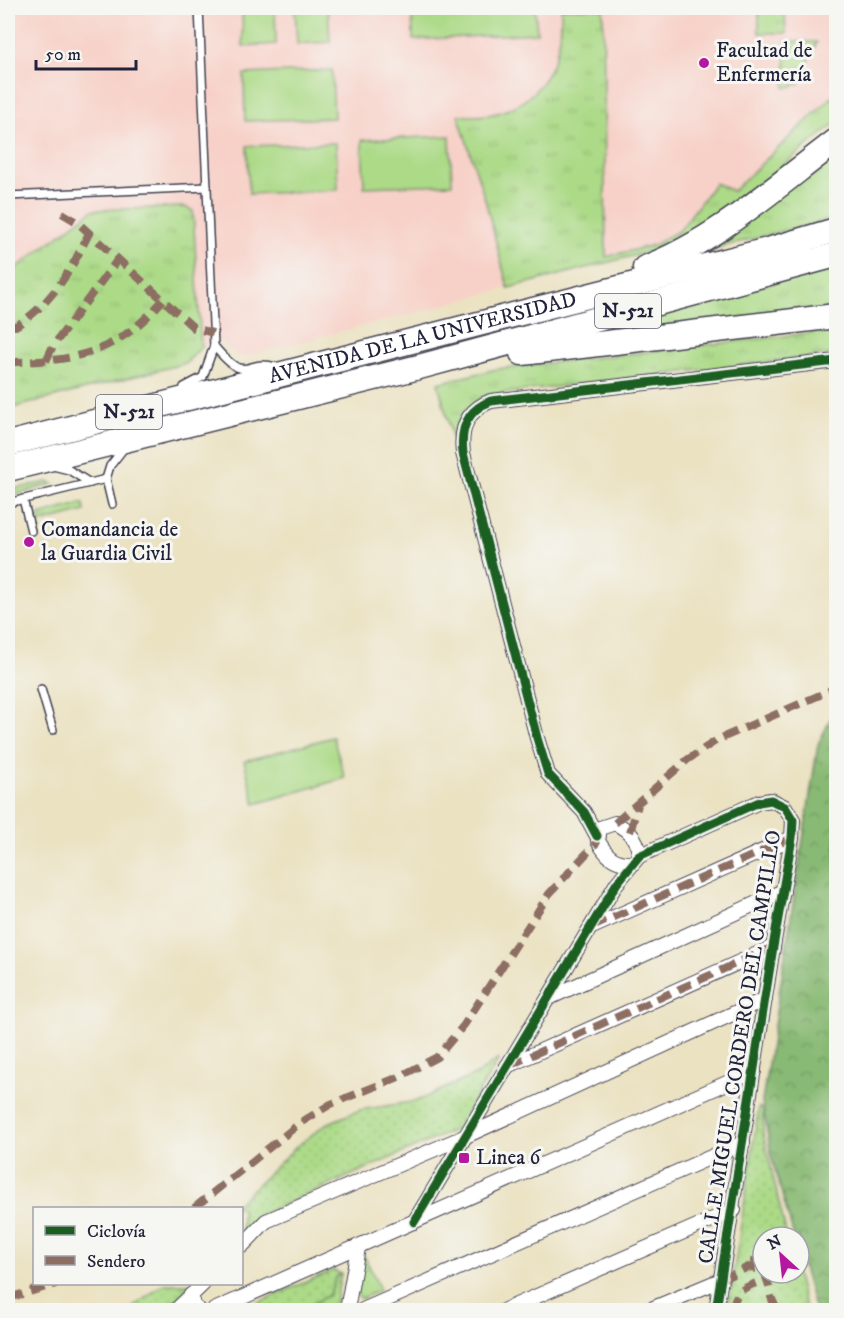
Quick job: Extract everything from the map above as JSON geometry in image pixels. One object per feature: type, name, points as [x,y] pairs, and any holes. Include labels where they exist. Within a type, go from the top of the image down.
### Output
[{"type":"highway","points":[[559,301],[672,257],[706,238],[837,141]]},
{"type":"highway","name":"AVENIDA DE LA UNIVERSIDAD","points":[[8,444],[116,412],[768,250],[837,230]]},
{"type":"highway","name":"AVENIDA DE LA UNIVERSIDAD","points":[[15,467],[419,368],[837,255]]},
{"type":"highway","points":[[419,368],[544,350],[837,316]]},
{"type":"street","points":[[616,861],[606,854],[584,812],[548,774],[463,453],[462,434],[468,417],[481,405],[491,401],[837,361]]},
{"type":"street","name":"CALLE MIGUEL CORDERO DEL CAMPILLO","points":[[636,854],[660,846],[759,802],[771,800],[785,807],[793,820],[734,1210],[716,1311]]},
{"type":"street","points":[[584,812],[611,824]]},
{"type":"street","points":[[597,836],[600,828],[615,823],[627,829],[636,854]]},
{"type":"street","points":[[592,927],[792,838]]},
{"type":"street","points":[[616,861],[636,854]]},
{"type":"street","points":[[414,1222],[636,854]]},
{"type":"street","points":[[616,861],[617,883]]},
{"type":"street","points":[[549,998],[783,891]]},
{"type":"street","points":[[507,1066],[772,947]]},
{"type":"street","points":[[243,1245],[266,1221],[466,1136],[765,999]]},
{"type":"street","points":[[214,1311],[754,1071]]},
{"type":"street","points":[[717,1088],[738,1090],[750,1095]]},
{"type":"street","points":[[491,1095],[499,1108],[513,1114]]},
{"type":"street","points":[[363,1311],[743,1143]]},
{"type":"street","points":[[437,1182],[443,1197],[454,1205]]},
{"type":"street","points":[[505,1311],[734,1210]]},
{"type":"street","points":[[709,1220],[729,1231]]},
{"type":"street","points":[[347,1311],[357,1248]]},
{"type":"street","points":[[649,1311],[721,1280]]},
{"type":"street","points":[[176,1311],[202,1285]]},
{"type":"street","points":[[192,1295],[193,1306],[199,1311]]},
{"type":"lane","points":[[178,389],[203,378],[214,346],[200,8]]},
{"type":"lane","points":[[8,196],[207,187]]},
{"type":"lane","points":[[214,346],[229,364],[243,371],[269,365],[287,371]]},
{"type":"lane","points":[[112,504],[106,479],[118,453],[133,441],[147,434]]},
{"type":"lane","points":[[15,467],[49,465],[69,470],[90,483]]},
{"type":"lane","points":[[8,503],[106,479]]},
{"type":"lane","points":[[23,499],[31,531]]},
{"type":"lane","points":[[41,689],[53,730]]},
{"type":"shaded area","points":[[8,8],[836,8],[836,93],[733,192],[715,183],[680,230],[654,245],[606,257],[605,261],[433,308],[238,358],[221,341],[201,347],[186,363],[8,409]]},
{"type":"green space","points":[[242,8],[275,8],[276,44],[243,46]]},
{"type":"green space","points":[[295,8],[328,8],[330,42],[297,44]]},
{"type":"green space","points":[[412,8],[535,8],[537,33],[413,40]]},
{"type":"green space","points":[[561,8],[603,8],[606,257],[654,245],[680,230],[715,183],[733,191],[836,93],[836,123],[725,210],[677,239],[652,251],[508,288],[485,199],[458,115],[482,115],[504,111],[522,102],[536,89],[548,73],[556,54]]},
{"type":"green space","points":[[785,10],[786,33],[759,33],[759,11]]},
{"type":"green space","points":[[786,41],[817,42],[799,84],[785,88]]},
{"type":"green space","points":[[332,70],[334,118],[245,121],[244,74]]},
{"type":"green space","points":[[450,136],[452,184],[364,187],[362,140]]},
{"type":"green space","points":[[336,143],[338,190],[249,194],[247,146]]},
{"type":"green space","points":[[836,147],[836,218],[696,253]]},
{"type":"green space","points":[[185,207],[193,211],[201,347],[186,363],[8,409],[8,274],[93,210]]},
{"type":"green space","points":[[836,266],[836,308],[565,338]]},
{"type":"green space","points":[[836,330],[836,354],[487,395],[472,405],[462,416],[456,430],[455,448],[438,383],[497,369]]},
{"type":"green space","points":[[47,482],[53,484],[8,497],[8,490]]},
{"type":"green space","points":[[83,503],[85,511],[40,523],[39,515]]},
{"type":"green space","points":[[836,708],[836,1310],[815,1310],[808,1285],[811,1285],[811,1225],[791,1225],[772,1159],[762,1102],[818,744]]},
{"type":"green space","points":[[333,737],[345,778],[255,804],[244,761]]},
{"type":"green space","points":[[499,1059],[457,1129],[260,1215],[243,1232],[243,1207],[234,1207],[296,1147],[326,1124],[360,1110],[417,1101],[475,1075]]},
{"type":"green space","points":[[759,1107],[763,1110],[763,1134],[784,1225],[751,1225],[751,1285],[799,1285],[806,1310],[728,1310]]},
{"type":"green space","points":[[365,1257],[380,1290],[361,1299],[356,1292],[361,1259]]},
{"type":"green space","points":[[333,1270],[341,1274],[327,1298],[306,1308],[307,1310],[241,1310]]},
{"type":"green space","points":[[341,1274],[334,1310],[307,1310],[306,1307],[329,1295],[336,1277]]},
{"type":"green space","points":[[163,1285],[191,1285],[165,1310],[129,1310]]},
{"type":"marked path","points":[[62,213],[77,222],[194,328],[213,333]]},
{"type":"marked path","points":[[8,325],[16,326],[29,317],[50,296],[67,273],[89,233]]},
{"type":"marked path","points":[[46,361],[53,346],[118,259]]},
{"type":"marked path","points":[[8,362],[54,360],[94,351],[129,332],[163,300]]},
{"type":"marked path","points":[[615,823],[687,760],[717,740],[836,688]]},
{"type":"marked path","points":[[630,832],[638,805]]},
{"type":"marked path","points":[[592,927],[792,838]]},
{"type":"marked path","points":[[195,1207],[300,1123],[331,1104],[399,1077],[437,1057],[464,1025],[549,894],[598,841]]},
{"type":"marked path","points":[[510,1065],[773,947]]},
{"type":"marked path","points":[[721,1280],[748,1267],[751,1268]]},
{"type":"marked path","points":[[8,1298],[53,1285]]},
{"type":"marked path","points":[[733,1310],[739,1292],[752,1285]]},
{"type":"marked path","points":[[768,1285],[777,1310]]},
{"type":"cycle path","points":[[597,836],[584,812],[548,774],[463,453],[462,444],[467,421],[476,409],[491,401],[836,361]]},
{"type":"cycle path","points":[[414,1222],[617,883],[639,856],[759,802],[771,800],[785,807],[793,820],[792,838],[716,1310]]},
{"type":"place","name":"Facultad de Enfermería","points":[[704,63]]},
{"type":"place","name":"Comandancia de la Guardia Civil","points":[[29,542]]},
{"type":"place","name":"Linea 6","points":[[464,1158]]}]
